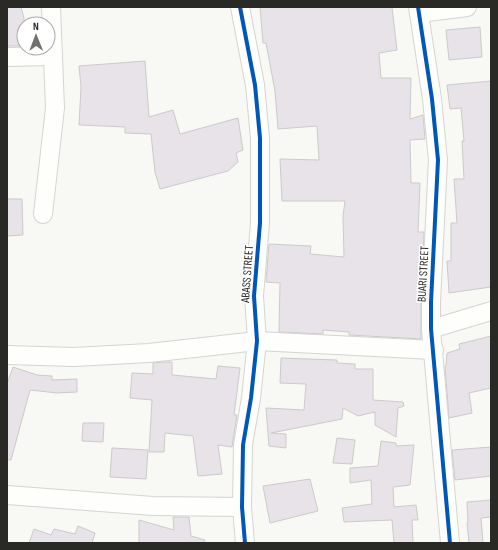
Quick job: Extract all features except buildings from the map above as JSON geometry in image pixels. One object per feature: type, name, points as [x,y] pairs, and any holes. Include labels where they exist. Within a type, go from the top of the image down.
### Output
[{"type":"street","name":"ABASS STREET","points":[[240,7],[255,86],[260,138],[260,223],[254,296],[257,341],[251,398],[243,445],[242,507],[245,543]]},
{"type":"street","points":[[418,10],[467,7]]},
{"type":"street","name":"BUARI STREET","points":[[418,10],[432,98],[438,160],[431,328],[434,350],[433,365],[450,543]]},
{"type":"street","points":[[7,57],[53,56],[56,108],[42,214]]},
{"type":"street","points":[[431,328],[491,311]]},
{"type":"street","points":[[7,355],[96,356],[257,341],[434,350]]},
{"type":"street","points":[[7,495],[153,506],[242,507]]},
{"type":"cycle path","points":[[240,7],[255,85],[260,138],[260,223],[254,296],[257,341],[251,398],[243,445],[242,507],[245,543]]},
{"type":"cycle path","points":[[418,7],[432,99],[438,160],[431,329],[450,543]]}]
